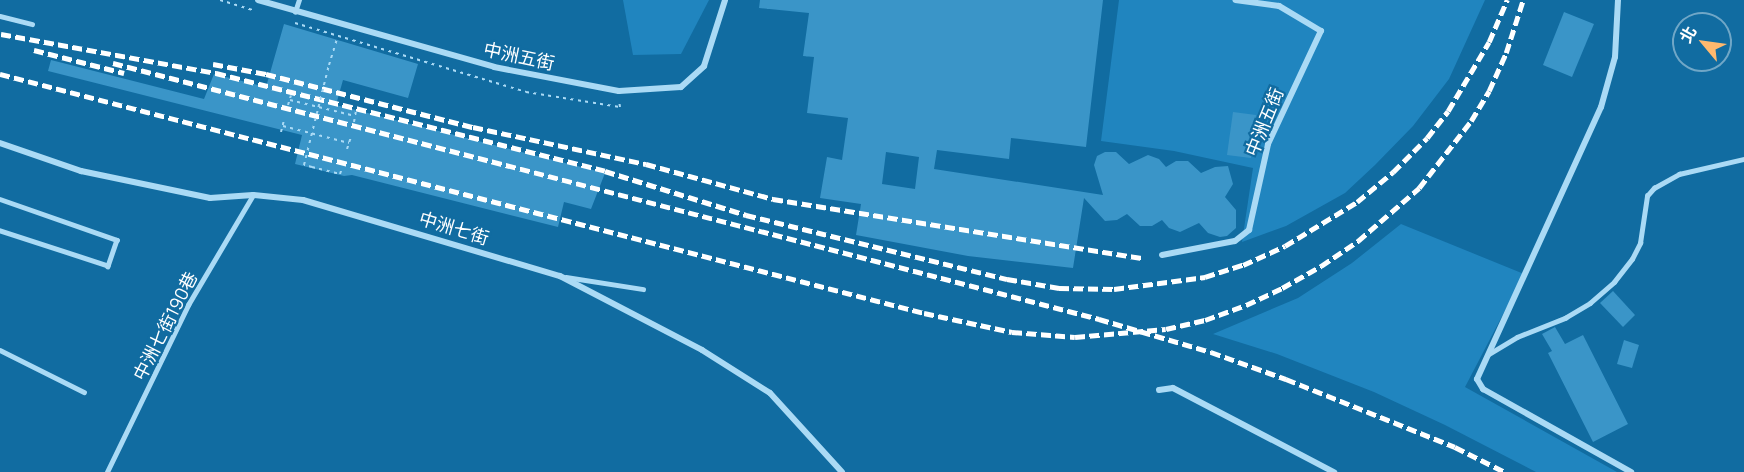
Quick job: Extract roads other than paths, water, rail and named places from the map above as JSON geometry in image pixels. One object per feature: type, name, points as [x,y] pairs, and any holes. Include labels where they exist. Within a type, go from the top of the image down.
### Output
[{"type":"street","name":"中洲五街","points":[[258,0],[494,68],[619,91],[681,87],[704,66],[725,0]]},
{"type":"street","name":"中洲五街","points":[[1162,255],[1235,241],[1249,230],[1268,144],[1321,31],[1279,6],[1235,0]]},
{"type":"street","points":[[1618,0],[1615,57],[1601,106],[1477,379],[1483,389],[1631,472]]},
{"type":"street","name":"中洲七街","points":[[0,143],[81,171],[210,198],[253,195],[303,200],[560,276],[702,350],[770,393],[842,472]]},
{"type":"street","points":[[1159,390],[1173,388],[1334,472]]},
{"type":"lane","points":[[295,12],[299,0]]},
{"type":"lane","points":[[0,16],[32,24]]},
{"type":"lane","points":[[1486,356],[1517,337],[1565,318],[1590,303],[1614,282],[1632,259],[1640,243],[1647,196],[1654,188],[1679,174],[1744,159]]},
{"type":"lane","name":"中洲七街190巷","points":[[107,472],[188,306],[253,195]]},
{"type":"lane","points":[[0,199],[117,240],[108,266],[0,231]]},
{"type":"lane","points":[[560,276],[643,289]]},
{"type":"lane","points":[[0,350],[84,392]]},
{"type":"railway","points":[[1,34],[216,73],[605,171],[746,215],[1007,279],[1059,288],[1114,289],[1205,277],[1243,265],[1285,246],[1357,202],[1393,172],[1427,138],[1448,111],[1489,42],[1507,0]]},
{"type":"railway","points":[[0,74],[924,313],[1012,332],[1075,337],[1166,329],[1205,320],[1246,305],[1282,288],[1321,266],[1358,241],[1419,188],[1471,121],[1489,91],[1506,53],[1523,0]]},
{"type":"railway","points":[[34,50],[124,73]]},
{"type":"railway","points":[[113,63],[1099,319],[1211,352],[1286,379],[1455,447],[1505,472]]},
{"type":"railway","points":[[213,64],[266,74],[473,127],[646,164],[773,199],[1143,258]]}]
